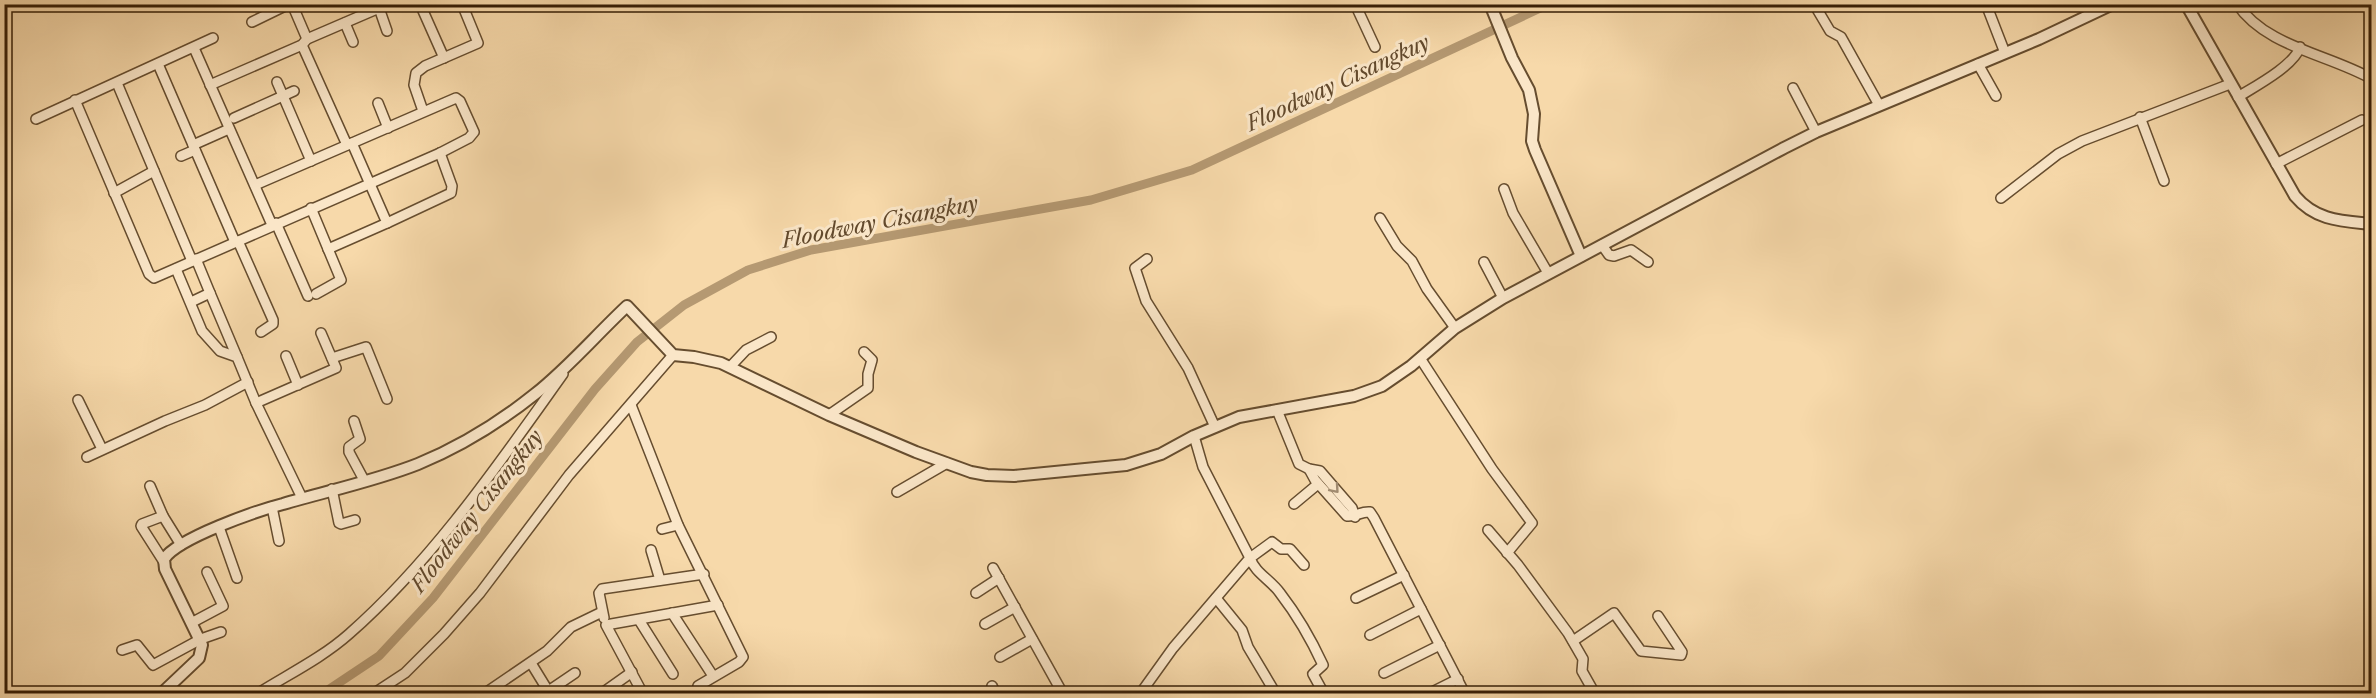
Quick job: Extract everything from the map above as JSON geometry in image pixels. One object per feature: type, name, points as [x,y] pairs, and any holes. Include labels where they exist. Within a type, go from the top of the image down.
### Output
[{"type":"street","points":[[252,22],[290,4],[350,144],[387,223]]},
{"type":"street","points":[[420,4],[444,58]]},
{"type":"street","points":[[423,111],[414,86],[416,73],[425,66],[478,43],[462,4]]},
{"type":"street","points":[[1355,4],[1375,47]]},
{"type":"street","points":[[1490,4],[1512,58],[1529,90],[1534,114],[1532,141],[1581,256]]},
{"type":"street","points":[[1814,4],[1830,31],[1841,37],[1879,105]]},
{"type":"street","points":[[1986,4],[2005,53]]},
{"type":"street","points":[[164,562],[166,556],[181,545],[219,527],[272,507],[417,464],[473,436],[535,394],[627,306],[670,353],[730,367],[829,415],[971,472],[994,476],[1118,467],[1161,454],[1194,436],[1239,417],[1365,393],[1382,386],[1455,328],[1503,297],[1816,132],[2005,53],[2113,4]]},
{"type":"street","points":[[2186,4],[2295,196],[2315,214],[2331,220],[2372,224]]},
{"type":"street","points":[[2237,4],[2246,16],[2282,42],[2372,79]]},
{"type":"street","points":[[210,85],[378,6],[387,31]]},
{"type":"street","points":[[345,23],[353,42]]},
{"type":"street","points":[[36,118],[213,38]]},
{"type":"street","points":[[194,48],[255,185],[312,295],[341,280],[311,208]]},
{"type":"street","points":[[2238,97],[2271,76],[2300,50]]},
{"type":"street","points":[[158,64],[273,320],[273,324],[261,332]]},
{"type":"street","points":[[1978,64],[1996,96]]},
{"type":"street","points":[[277,82],[311,161]]},
{"type":"street","points":[[117,83],[256,403],[302,498]]},
{"type":"street","points":[[2001,198],[2058,154],[2082,141],[2230,84]]},
{"type":"street","points":[[1793,88],[1816,132]]},
{"type":"street","points":[[234,118],[294,91]]},
{"type":"street","points":[[75,100],[149,274],[156,278],[274,224],[440,153],[472,136],[474,131],[458,98],[423,111],[255,185]]},
{"type":"street","points":[[378,103],[388,128]]},
{"type":"street","points":[[2140,117],[2164,181]]},
{"type":"street","points":[[2276,164],[2362,120]]},
{"type":"street","points":[[181,156],[229,129]]},
{"type":"street","points":[[328,249],[451,193],[452,186],[440,153]]},
{"type":"street","points":[[114,193],[154,171]]},
{"type":"street","points":[[1504,189],[1513,213],[1548,273]]},
{"type":"street","points":[[1380,218],[1397,246],[1412,261],[1427,288],[1455,328]]},
{"type":"street","points":[[1602,245],[1609,255],[1614,256],[1630,249],[1648,262]]},
{"type":"street","points":[[1147,259],[1135,268],[1146,301],[1188,368],[1215,427]]},
{"type":"street","points":[[1484,262],[1503,297]]},
{"type":"street","points":[[176,269],[201,332],[220,351],[237,357]]},
{"type":"street","points":[[191,302],[210,293]]},
{"type":"street","points":[[256,403],[336,368],[321,333]]},
{"type":"street","points":[[730,367],[746,350],[771,337]]},
{"type":"street","points":[[332,358],[366,347],[387,399]]},
{"type":"street","points":[[829,415],[868,388],[867,374],[872,360],[864,352]]},
{"type":"street","points":[[373,693],[405,673],[444,634],[487,583],[569,475],[631,405],[670,353]]},
{"type":"street","points":[[286,356],[298,385]]},
{"type":"street","points":[[1420,358],[1492,469],[1532,523],[1507,553]]},
{"type":"street","points":[[257,693],[297,670],[347,636],[400,585],[473,495],[573,360]]},
{"type":"street","points":[[87,457],[205,405],[248,382]]},
{"type":"street","points":[[78,400],[102,449]]},
{"type":"street","points":[[631,405],[678,525],[743,657],[739,662],[698,686]]},
{"type":"street","points":[[1277,410],[1299,464],[1320,471],[1352,508],[1355,517]]},
{"type":"street","points":[[354,421],[360,439],[349,447],[349,453],[364,480]]},
{"type":"street","points":[[1194,436],[1203,467],[1256,569],[1281,594],[1309,637],[1323,665],[1313,674],[1324,693]]},
{"type":"street","points":[[897,492],[947,463]]},
{"type":"street","points":[[1309,469],[1318,484],[1346,514],[1355,517],[1365,511],[1370,512],[1465,693]]},
{"type":"street","points":[[1294,504],[1318,484]]},
{"type":"street","points":[[150,486],[163,516],[181,545]]},
{"type":"street","points":[[332,489],[339,523],[355,520]]},
{"type":"street","points":[[272,507],[279,541]]},
{"type":"street","points":[[161,693],[199,658],[202,651],[201,639],[165,569],[164,562],[141,526],[163,516]]},
{"type":"street","points":[[662,529],[678,525]]},
{"type":"street","points":[[219,527],[237,578]]},
{"type":"street","points":[[1488,530],[1572,641],[1584,660],[1582,671],[1595,693]]},
{"type":"street","points":[[1140,693],[1173,648],[1250,558],[1272,542],[1281,549],[1290,549],[1304,565]]},
{"type":"street","points":[[651,550],[660,580]]},
{"type":"street","points":[[993,568],[1063,693]]},
{"type":"street","points":[[193,622],[223,606],[207,572]]},
{"type":"street","points":[[643,693],[606,625],[599,593],[602,590],[704,574]]},
{"type":"street","points":[[1356,598],[1404,575]]},
{"type":"street","points":[[976,593],[999,578]]},
{"type":"street","points":[[1216,598],[1242,630],[1248,647],[1276,693]]},
{"type":"street","points":[[606,625],[718,605]]},
{"type":"street","points":[[985,624],[1015,607]]},
{"type":"street","points":[[1370,635],[1421,609]]},
{"type":"street","points":[[484,693],[551,648],[571,627],[602,612]]},
{"type":"street","points":[[672,613],[713,676]]},
{"type":"street","points":[[1572,641],[1614,613],[1641,651],[1681,655],[1682,652],[1658,615]]},
{"type":"street","points":[[639,620],[673,674]]},
{"type":"street","points":[[122,650],[137,645],[153,665],[201,639],[221,632]]},
{"type":"street","points":[[1000,657],[1032,639]]},
{"type":"street","points":[[1384,673],[1440,645]]},
{"type":"street","points":[[531,663],[547,692],[575,673]]},
{"type":"street","points":[[601,693],[632,672]]},
{"type":"street","points":[[1428,693],[1458,679]]},
{"type":"waterway","name":"Floodway Cisangkuy","points":[[322,694],[379,656],[433,598],[595,389],[637,342],[684,305],[748,270],[811,250],[1091,200],[1192,170],[1549,4]]}]
